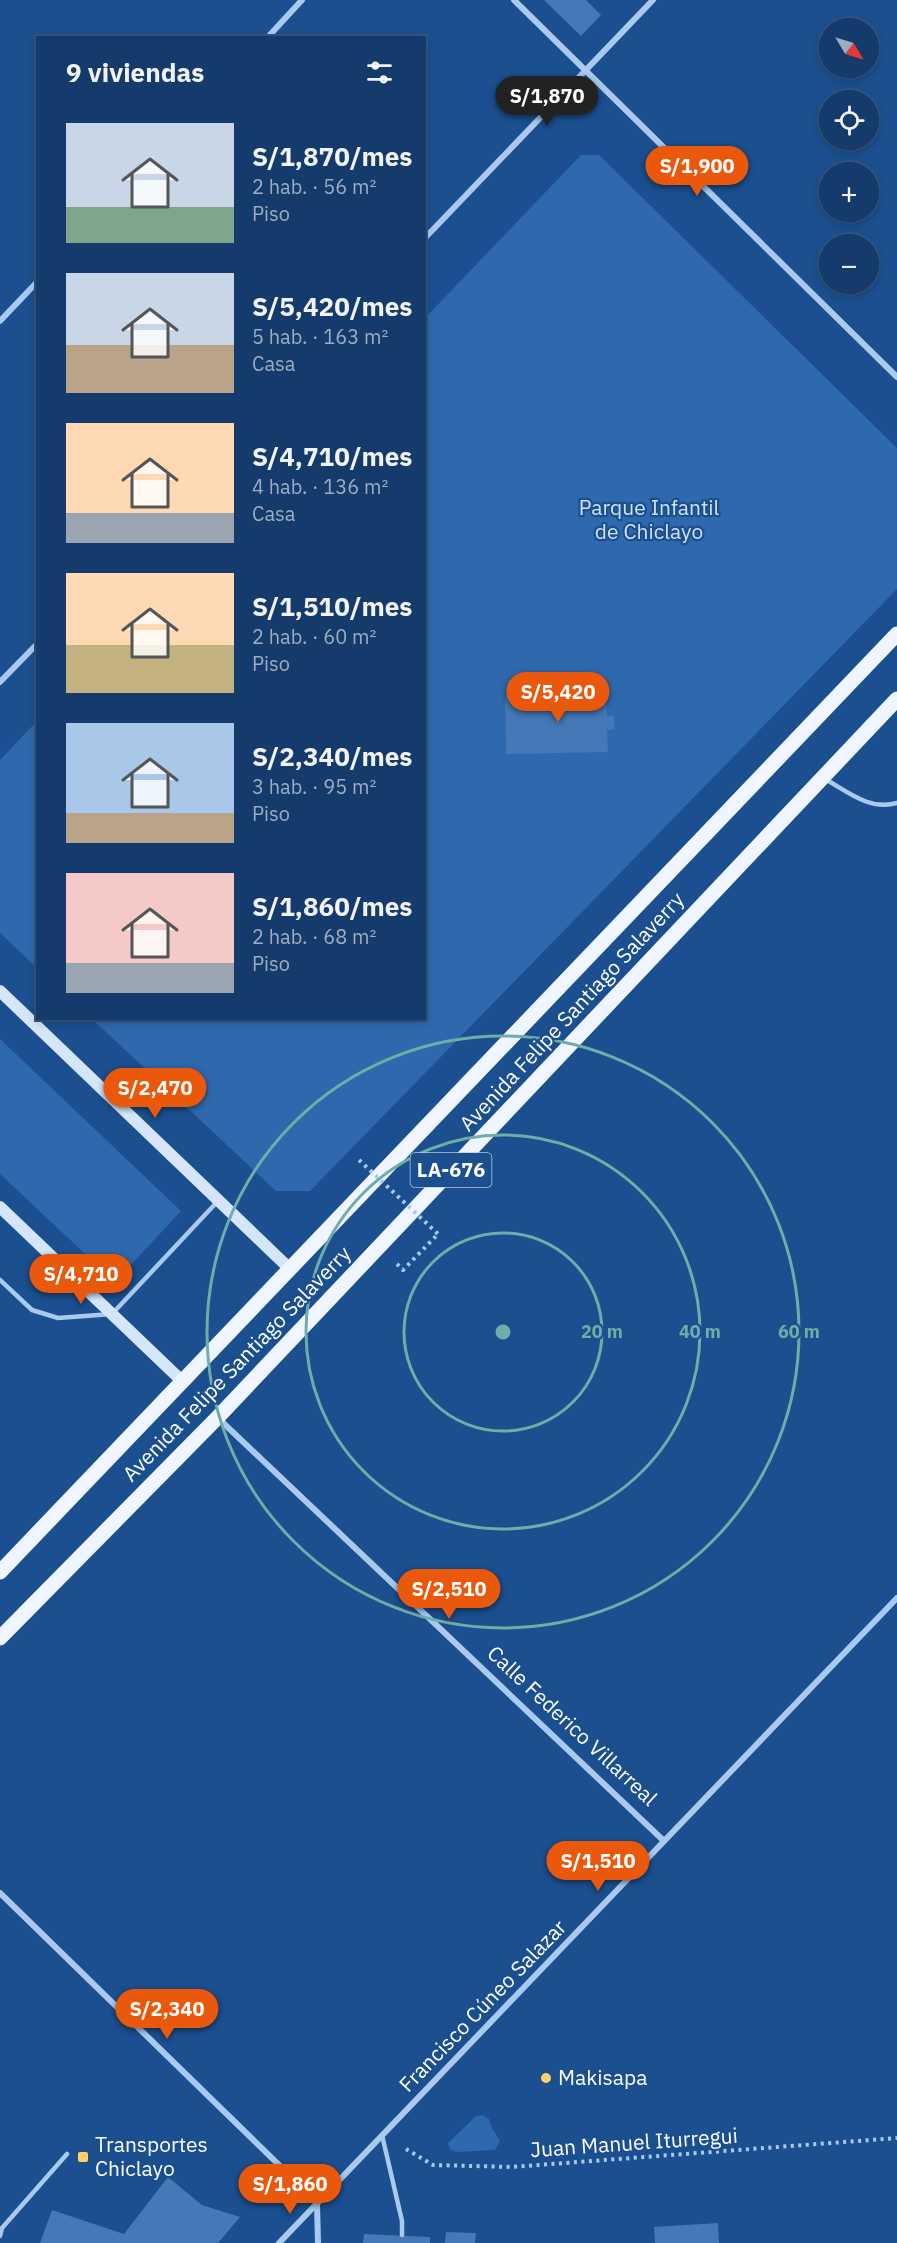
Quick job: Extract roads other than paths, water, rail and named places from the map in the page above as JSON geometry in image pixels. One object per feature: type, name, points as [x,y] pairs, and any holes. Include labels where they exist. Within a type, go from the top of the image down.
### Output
[{"type":"main road","name":"Avenida Felipe Santiago Salaverry","points":[[0,1572],[897,634]]},
{"type":"main road","name":"Avenida Felipe Santiago Salaverry","points":[[0,1638],[218,1417],[897,699]]},
{"type":"street","points":[[269,36],[302,0]]},
{"type":"street","points":[[514,0],[897,376]]},
{"type":"street","points":[[426,236],[653,0]]},
{"type":"street","points":[[0,321],[36,283]]},
{"type":"street","points":[[0,682],[36,645]]},
{"type":"street","points":[[0,991],[290,1269]]},
{"type":"street","points":[[0,1207],[182,1381]]},
{"type":"street","name":"Calle Federico Villarreal","points":[[218,1417],[664,1841]]},
{"type":"street","name":"Francisco Cúneo Salazar","points":[[279,2243],[897,1598]]},
{"type":"street","points":[[0,1893],[318,2204],[318,2243]]},
{"type":"lane","points":[[823,777],[867,803],[887,806],[897,802]]},
{"type":"lane","points":[[0,1280],[32,1310],[58,1318],[112,1314],[218,1201]]},
{"type":"lane","points":[[382,2135],[402,2221],[402,2235]]},
{"type":"lane","points":[[0,2236],[2,2228],[67,2154]]},
{"type":"place","name":"Makisapa","points":[[546,2078]]},
{"type":"place","name":"Transportes Chiclayo","points":[[83,2157]]},
{"type":"park label","name":"Parque Infantil de Chiclayo","points":[[649,520]]}]
